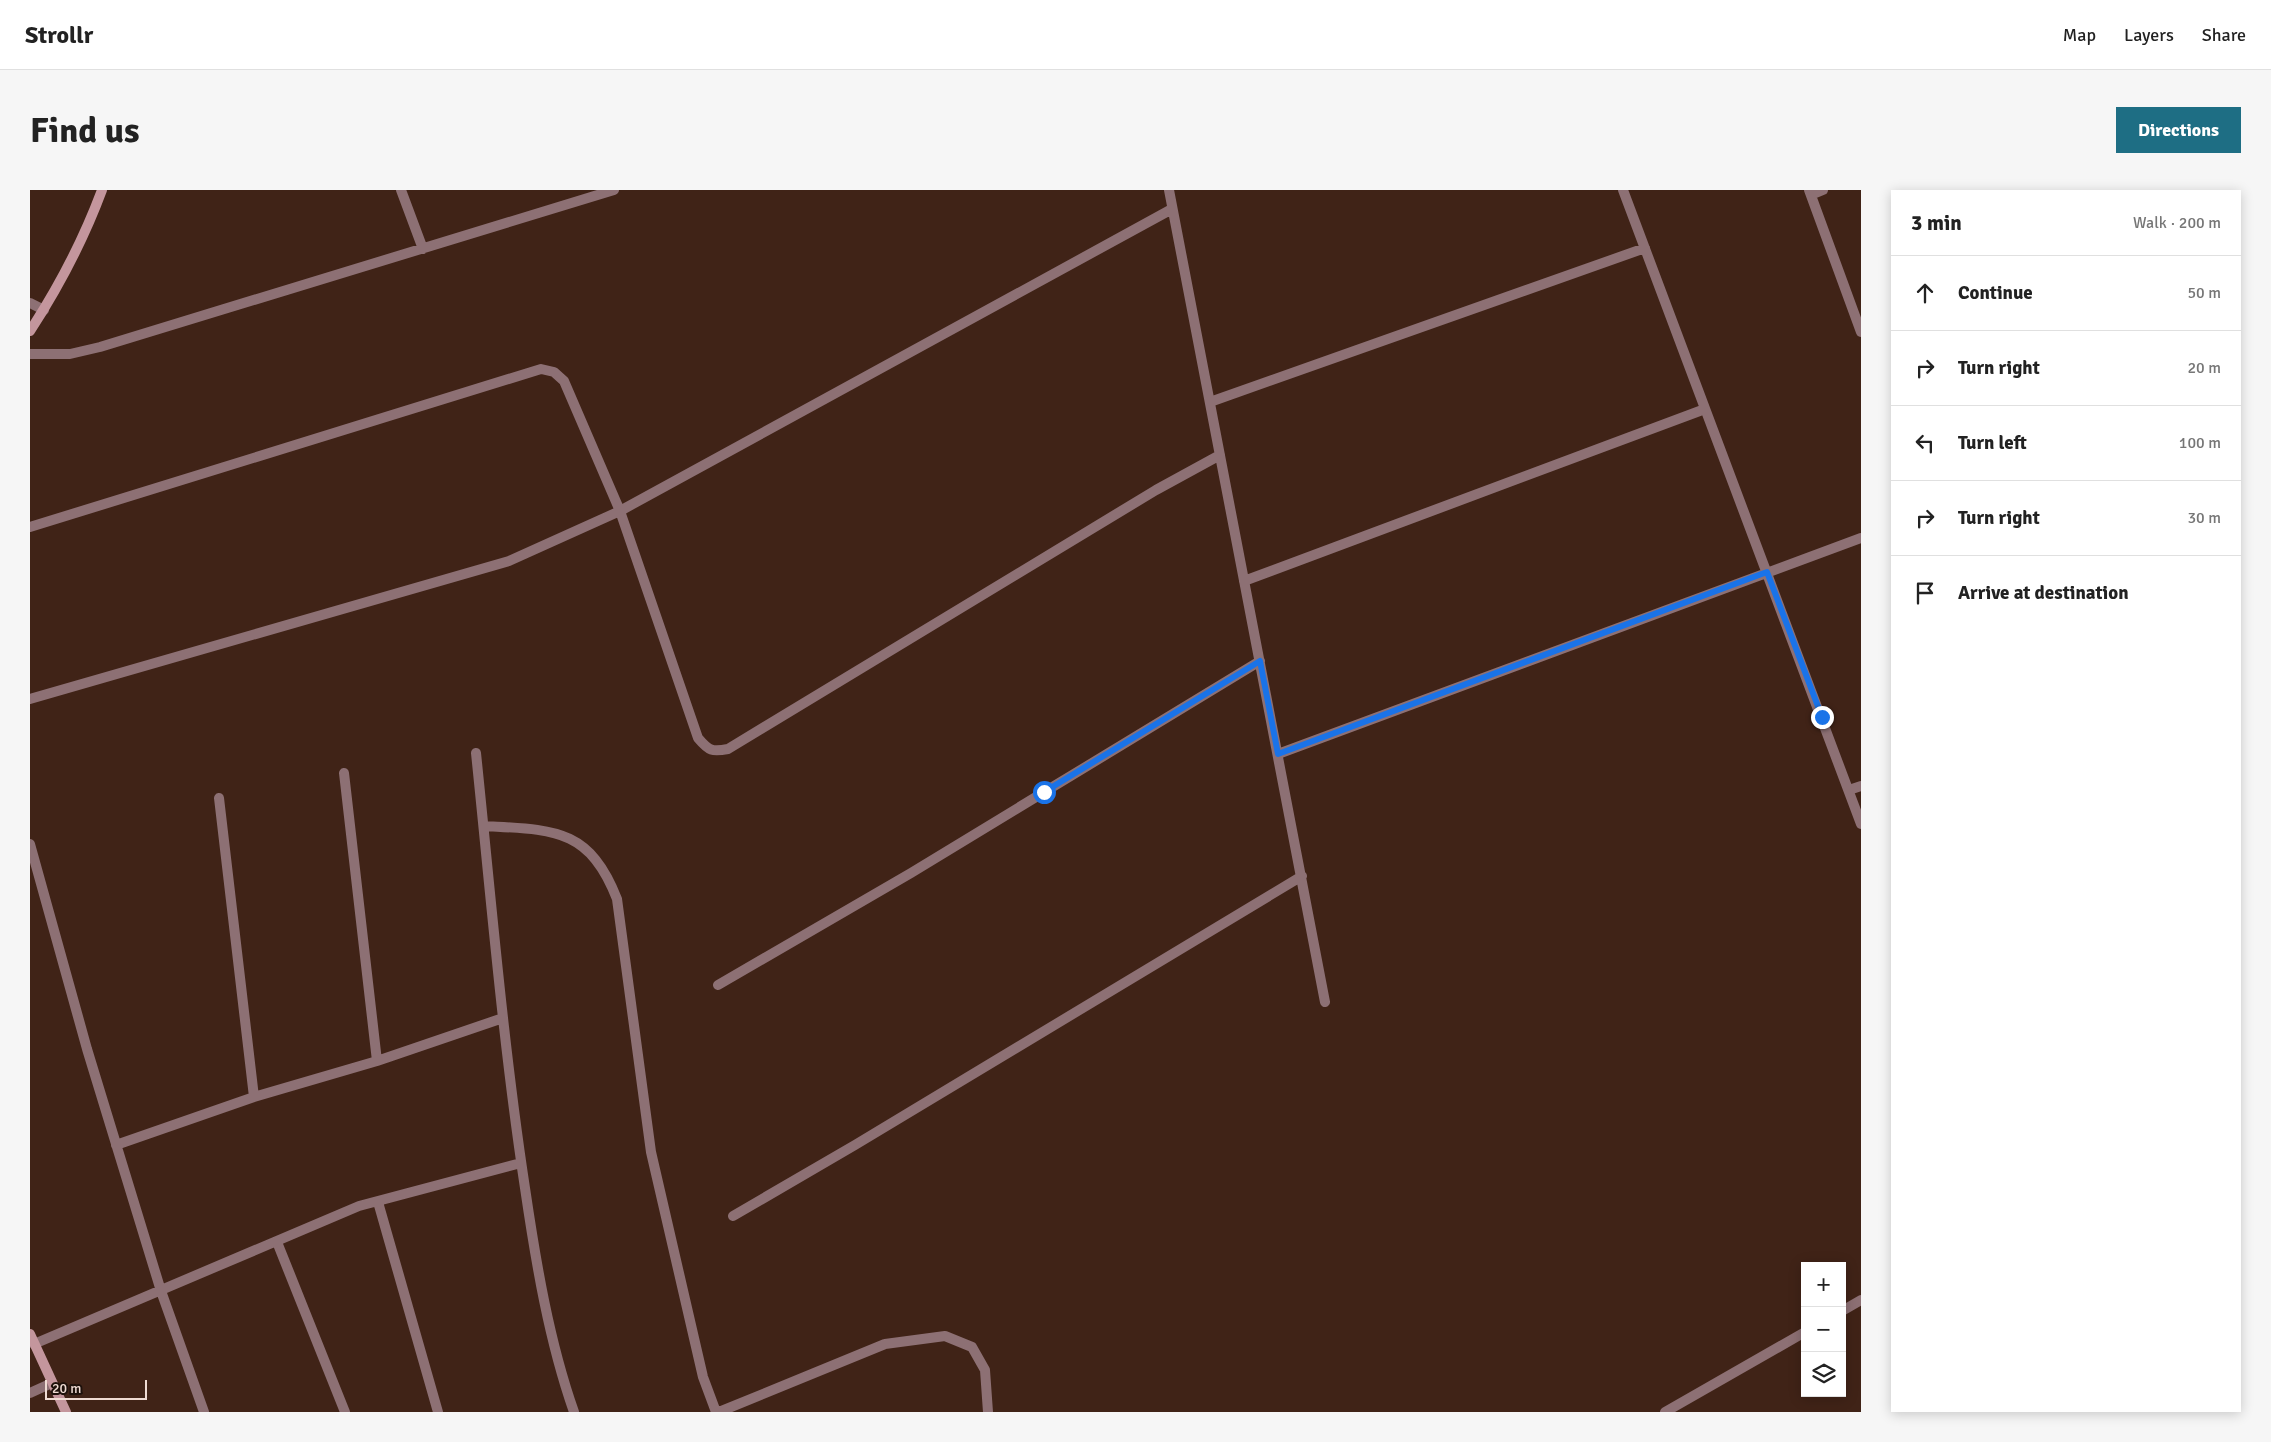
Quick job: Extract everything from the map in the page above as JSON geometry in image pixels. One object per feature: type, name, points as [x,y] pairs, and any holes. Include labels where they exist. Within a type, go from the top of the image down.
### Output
[{"type":"main road","points":[[30,331],[66,273],[90,223],[102,190]]},
{"type":"main road","points":[[32,1339],[66,1412]]},
{"type":"street","points":[[401,190],[423,248]]},
{"type":"street","points":[[30,354],[70,354],[100,347],[614,190]]},
{"type":"street","points":[[1169,190],[1325,1002]]},
{"type":"street","points":[[1622,190],[1861,824]]},
{"type":"street","points":[[1823,190],[1810,192],[1861,332]]},
{"type":"street","points":[[30,699],[509,561],[620,511],[1172,209]]},
{"type":"street","points":[[1210,402],[1644,248]]},
{"type":"street","points":[[30,303],[44,310]]},
{"type":"street","points":[[30,527],[541,369],[554,372],[564,381],[620,511],[698,738],[706,747],[714,752],[728,749],[1156,490],[1220,455]]},
{"type":"street","points":[[1244,582],[1705,409]]},
{"type":"street","points":[[1278,754],[1861,538]]},
{"type":"street","points":[[718,985],[910,873],[1260,661]]},
{"type":"street","points":[[476,753],[511,1096],[533,1243],[560,1369],[574,1412]]},
{"type":"street","points":[[344,773],[376,1061]]},
{"type":"street","points":[[1849,790],[1861,786]]},
{"type":"street","points":[[219,798],[254,1097]]},
{"type":"street","points":[[484,826],[542,829],[568,837],[593,856],[607,875],[617,899],[651,1152],[703,1377],[718,1412],[885,1344],[945,1336],[972,1347],[986,1370],[988,1412]]},
{"type":"street","points":[[30,844],[87,1049],[116,1145],[161,1291],[204,1412]]},
{"type":"street","points":[[733,1216],[855,1145],[1302,876]]},
{"type":"street","points":[[116,1145],[254,1097],[376,1061],[503,1018]]},
{"type":"street","points":[[32,1339],[161,1291],[359,1206],[521,1163]]},
{"type":"street","points":[[378,1202],[438,1412]]},
{"type":"street","points":[[277,1242],[345,1412]]},
{"type":"street","points":[[1846,1309],[1861,1300]]},
{"type":"street","points":[[1665,1412],[1801,1334]]},
{"type":"street","points":[[30,1393],[52,1383]]},
{"type":"route","points":[[1044,792],[1260,661],[1278,754],[1767,572],[1822,717]]}]
